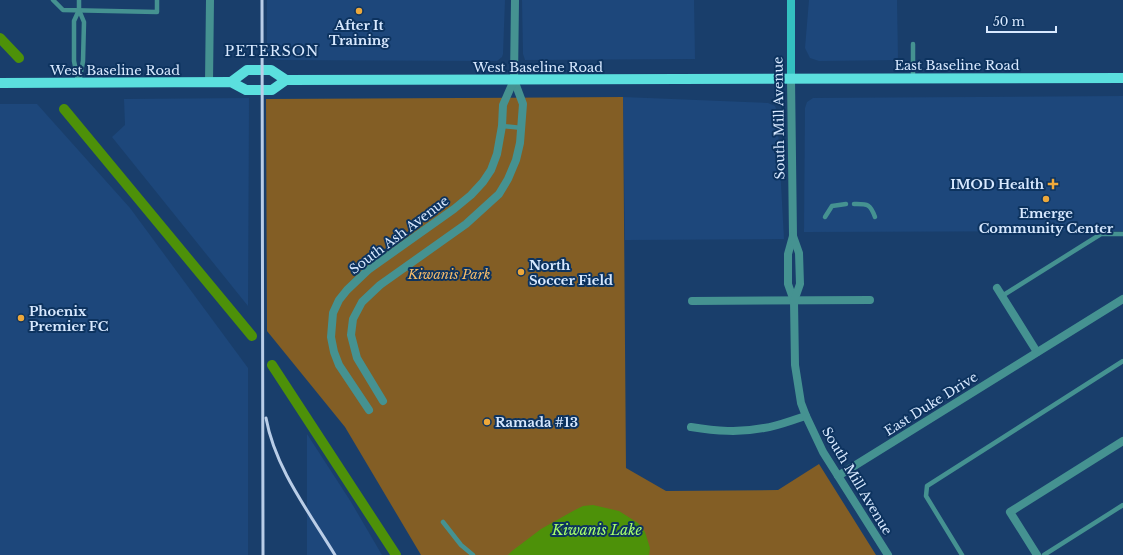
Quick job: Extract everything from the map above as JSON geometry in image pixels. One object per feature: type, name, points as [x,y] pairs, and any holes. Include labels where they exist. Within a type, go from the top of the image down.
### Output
[{"type":"main road","name":"South Mill Avenue","points":[[790,0],[791,79]]},
{"type":"main road","points":[[231,82],[247,70],[271,70],[286,80]]},
{"type":"main road","name":"East Baseline Road","points":[[791,79],[1123,78]]},
{"type":"main road","name":"West Baseline Road","points":[[0,83],[231,82],[246,90],[272,90],[286,80],[791,79]]},
{"type":"street","points":[[209,82],[210,0]]},
{"type":"street","name":"South Ash Avenue","points":[[383,401],[357,358],[351,327],[352,319],[362,302],[380,285],[466,224],[499,194],[516,160],[522,128],[523,104],[514,80],[515,0]]},
{"type":"street","name":"South Mill Avenue","points":[[791,79],[793,236],[788,254],[789,286],[794,301],[795,365],[798,388],[806,416],[823,452],[888,555]]},
{"type":"street","name":"South Ash Avenue","points":[[369,410],[339,365],[334,352],[331,337],[333,313],[339,300],[347,290],[368,270],[454,209],[471,195],[483,182],[491,170],[497,154],[502,126],[503,105],[514,80]]},
{"type":"street","points":[[997,288],[1037,352]]},
{"type":"street","name":"East Duke Drive","points":[[838,476],[1123,299]]},
{"type":"street","points":[[692,301],[870,300]]},
{"type":"street","points":[[691,427],[721,431],[753,430],[766,428],[806,416]]},
{"type":"street","points":[[1037,555],[1010,512],[1123,441]]},
{"type":"lane","points":[[53,0],[62,10],[157,12],[157,0]]},
{"type":"lane","points":[[79,0],[79,10],[84,22],[84,61],[79,83]]},
{"type":"lane","points":[[79,10],[74,21],[74,61],[79,83]]},
{"type":"lane","points":[[913,44],[913,79]]},
{"type":"lane","points":[[502,126],[522,128]]},
{"type":"lane","points":[[825,217],[832,206],[846,204]]},
{"type":"lane","points":[[854,204],[869,205],[876,216]]},
{"type":"lane","points":[[1002,296],[1101,234],[1123,234]]},
{"type":"lane","points":[[962,555],[926,496],[927,486],[1123,361]]},
{"type":"lane","points":[[1044,555],[1123,505]]},
{"type":"lane","points":[[443,522],[461,545],[473,555]]},
{"type":"shaded area","points":[[267,0],[505,0],[503,54],[497,61],[276,60],[267,56]]},
{"type":"shaded area","points":[[522,0],[694,0],[695,59],[525,60],[523,54]]},
{"type":"shaded area","points":[[809,0],[897,0],[898,60],[819,61],[810,58],[805,48]]},
{"type":"shaded area","points":[[1123,96],[1123,231],[804,232],[805,108],[807,102],[813,98]]},
{"type":"shaded area","points":[[623,97],[768,103],[775,106],[777,111],[784,239],[625,240]]},
{"type":"shaded area","points":[[249,98],[248,306],[112,137],[125,125],[124,99]]},
{"type":"shaded area","points":[[0,104],[37,104],[130,208],[248,368],[248,555],[0,555]]},
{"type":"shaded area","points":[[307,434],[351,502],[382,555],[307,555]]},
{"type":"green space","name":"Kiwanis Park","points":[[623,97],[626,468],[666,491],[778,490],[819,464],[876,555],[421,555],[345,427],[267,331],[266,99]]},
{"type":"water","name":"Kiwanis Lake","points":[[593,505],[619,511],[638,523],[645,532],[650,548],[649,555],[508,555],[541,529],[583,506]]},
{"type":"waterway","points":[[0,38],[19,58]]},
{"type":"waterway","points":[[64,109],[252,336]]},
{"type":"waterway","points":[[272,365],[396,555]]},
{"type":"railway","points":[[262,0],[263,555]]},
{"type":"railway","points":[[266,418],[270,436],[285,472],[304,506],[335,555]]},
{"type":"place","name":"After It Training","points":[[359,11]]},
{"type":"place","name":"IMOD Health","points":[[1053,184]]},
{"type":"place","name":"Emerge Community Center","points":[[1046,199]]},
{"type":"place","name":"North Soccer Field","points":[[521,272]]},
{"type":"place","name":"Phoenix Premier FC","points":[[21,318]]},
{"type":"place","name":"Ramada #13","points":[[487,422]]},
{"type":"district","name":"PETERSON","points":[[272,51]]}]
